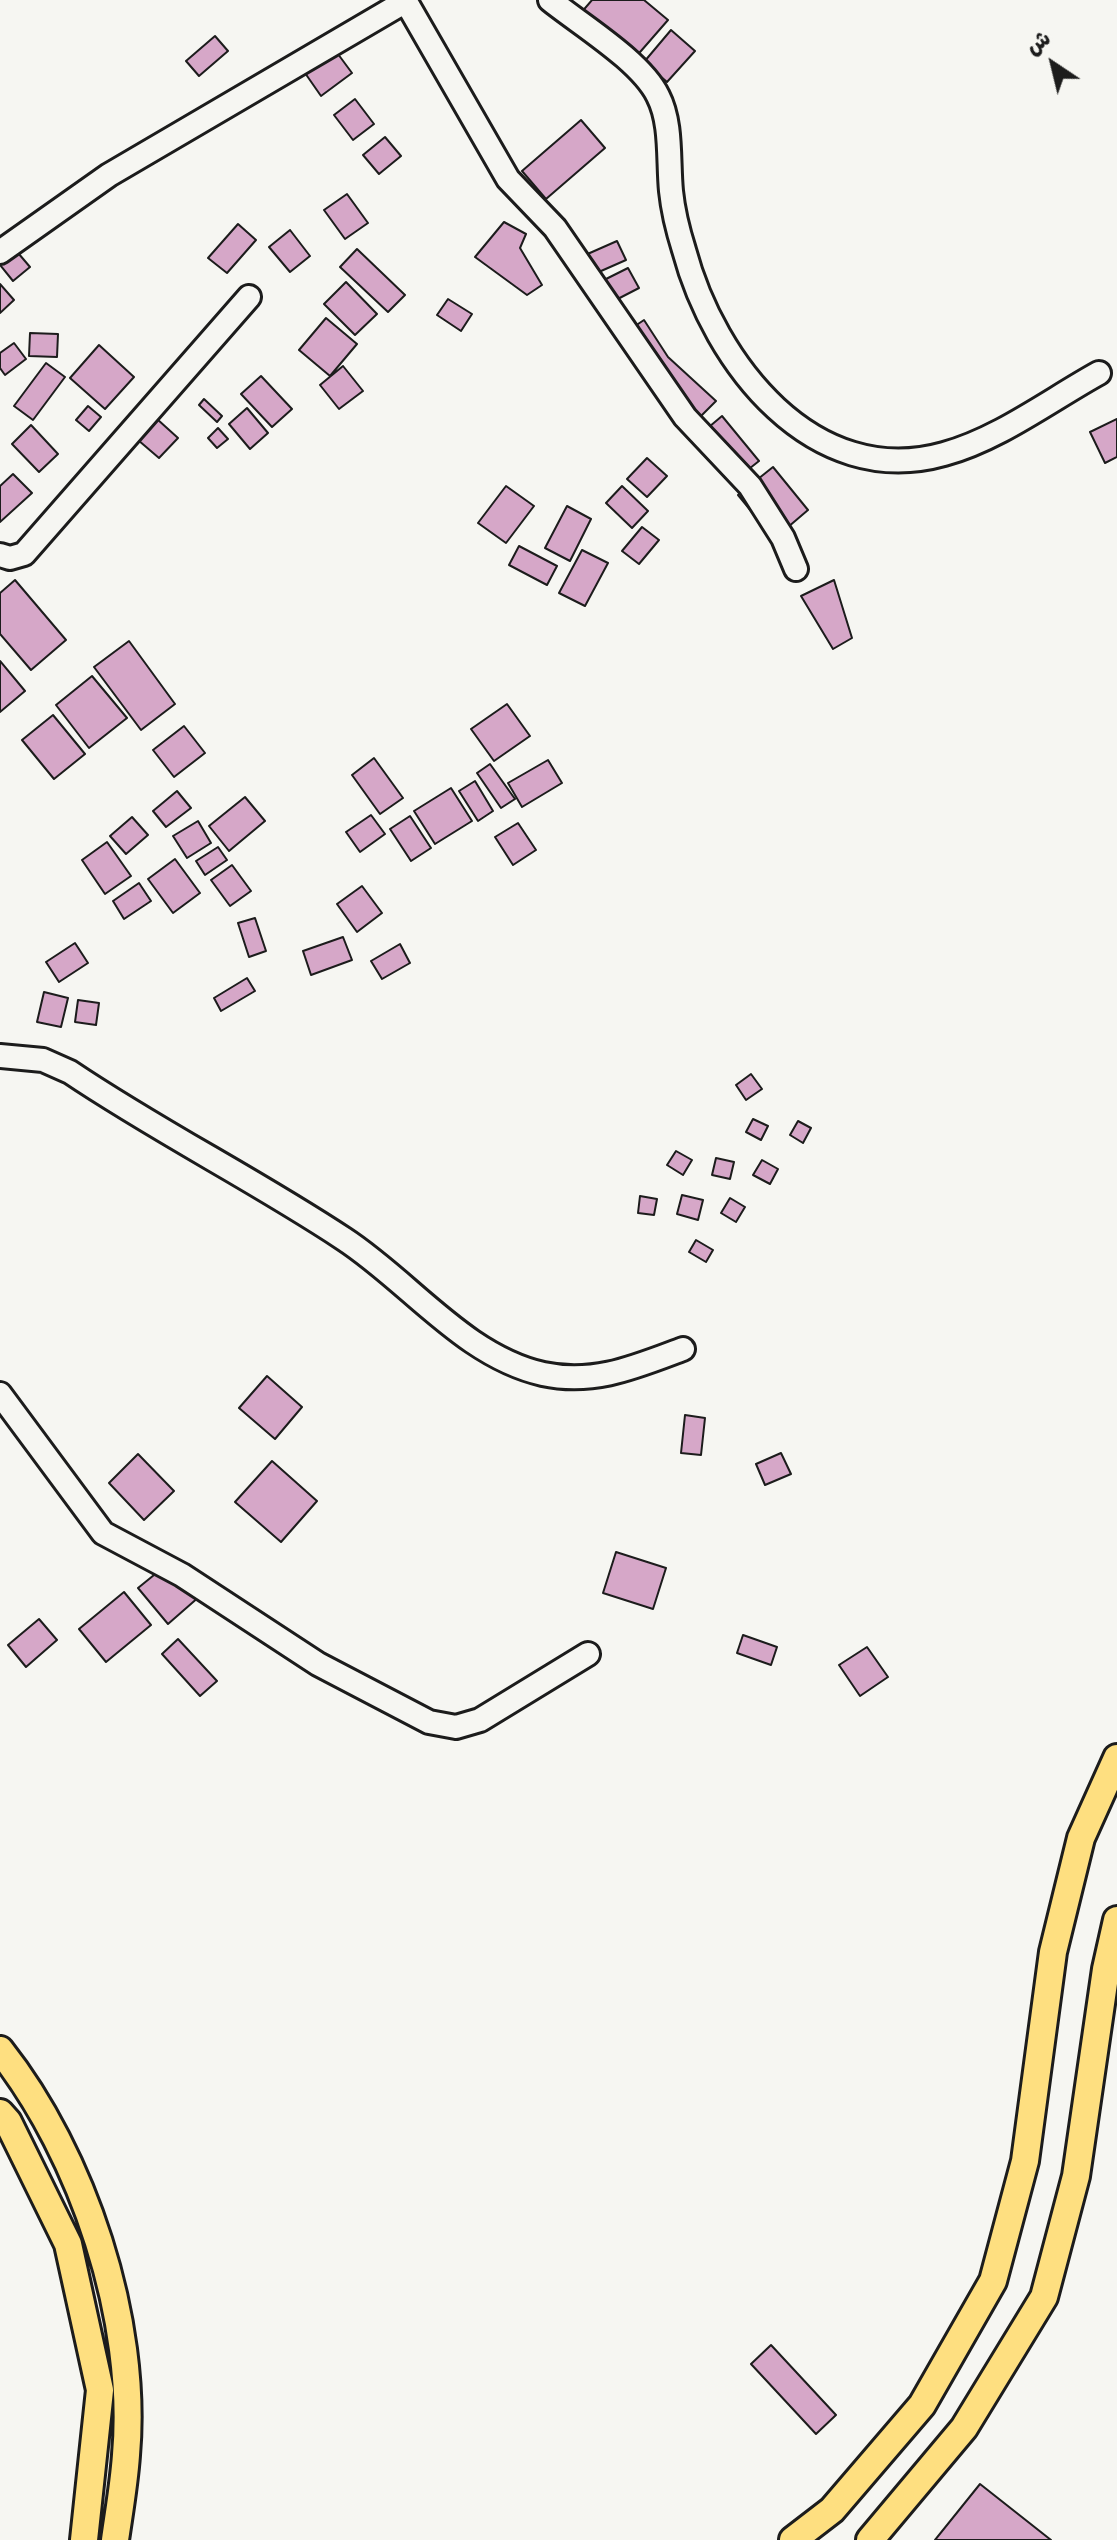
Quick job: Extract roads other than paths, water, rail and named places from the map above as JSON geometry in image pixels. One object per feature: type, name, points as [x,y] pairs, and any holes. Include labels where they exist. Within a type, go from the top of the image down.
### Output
[{"type":"main road","points":[[793,2540],[832,2510],[922,2405],[993,2281],[1025,2161],[1053,1952],[1081,1838],[1117,1758]]},
{"type":"main road","points":[[870,2540],[964,2428],[1044,2297],[1076,2176],[1106,1969],[1117,1920]]},
{"type":"main road","points":[[5,2066],[41,2106],[99,2235],[123,2349],[126,2453],[115,2540]]},
{"type":"main road","points":[[0,2113],[8,2122],[68,2244],[100,2390],[84,2540]]},
{"type":"street","points":[[550,0],[653,87],[664,111],[677,224],[695,284],[738,364],[772,405],[808,435],[829,446],[875,459],[898,461],[943,455],[986,437],[1099,373]]},
{"type":"street","points":[[0,252],[109,175],[405,1],[508,179],[555,228],[685,417],[750,486],[783,538],[796,569]]},
{"type":"street","points":[[0,555],[10,558],[24,554],[249,297]]},
{"type":"street","points":[[0,1056],[27,1056],[70,1072],[343,1238],[405,1283],[469,1340],[510,1363],[542,1373],[585,1379],[625,1371],[683,1349]]},
{"type":"street","points":[[0,1394],[103,1533],[182,1575],[318,1664],[429,1722],[456,1727],[480,1720],[588,1654]]}]
